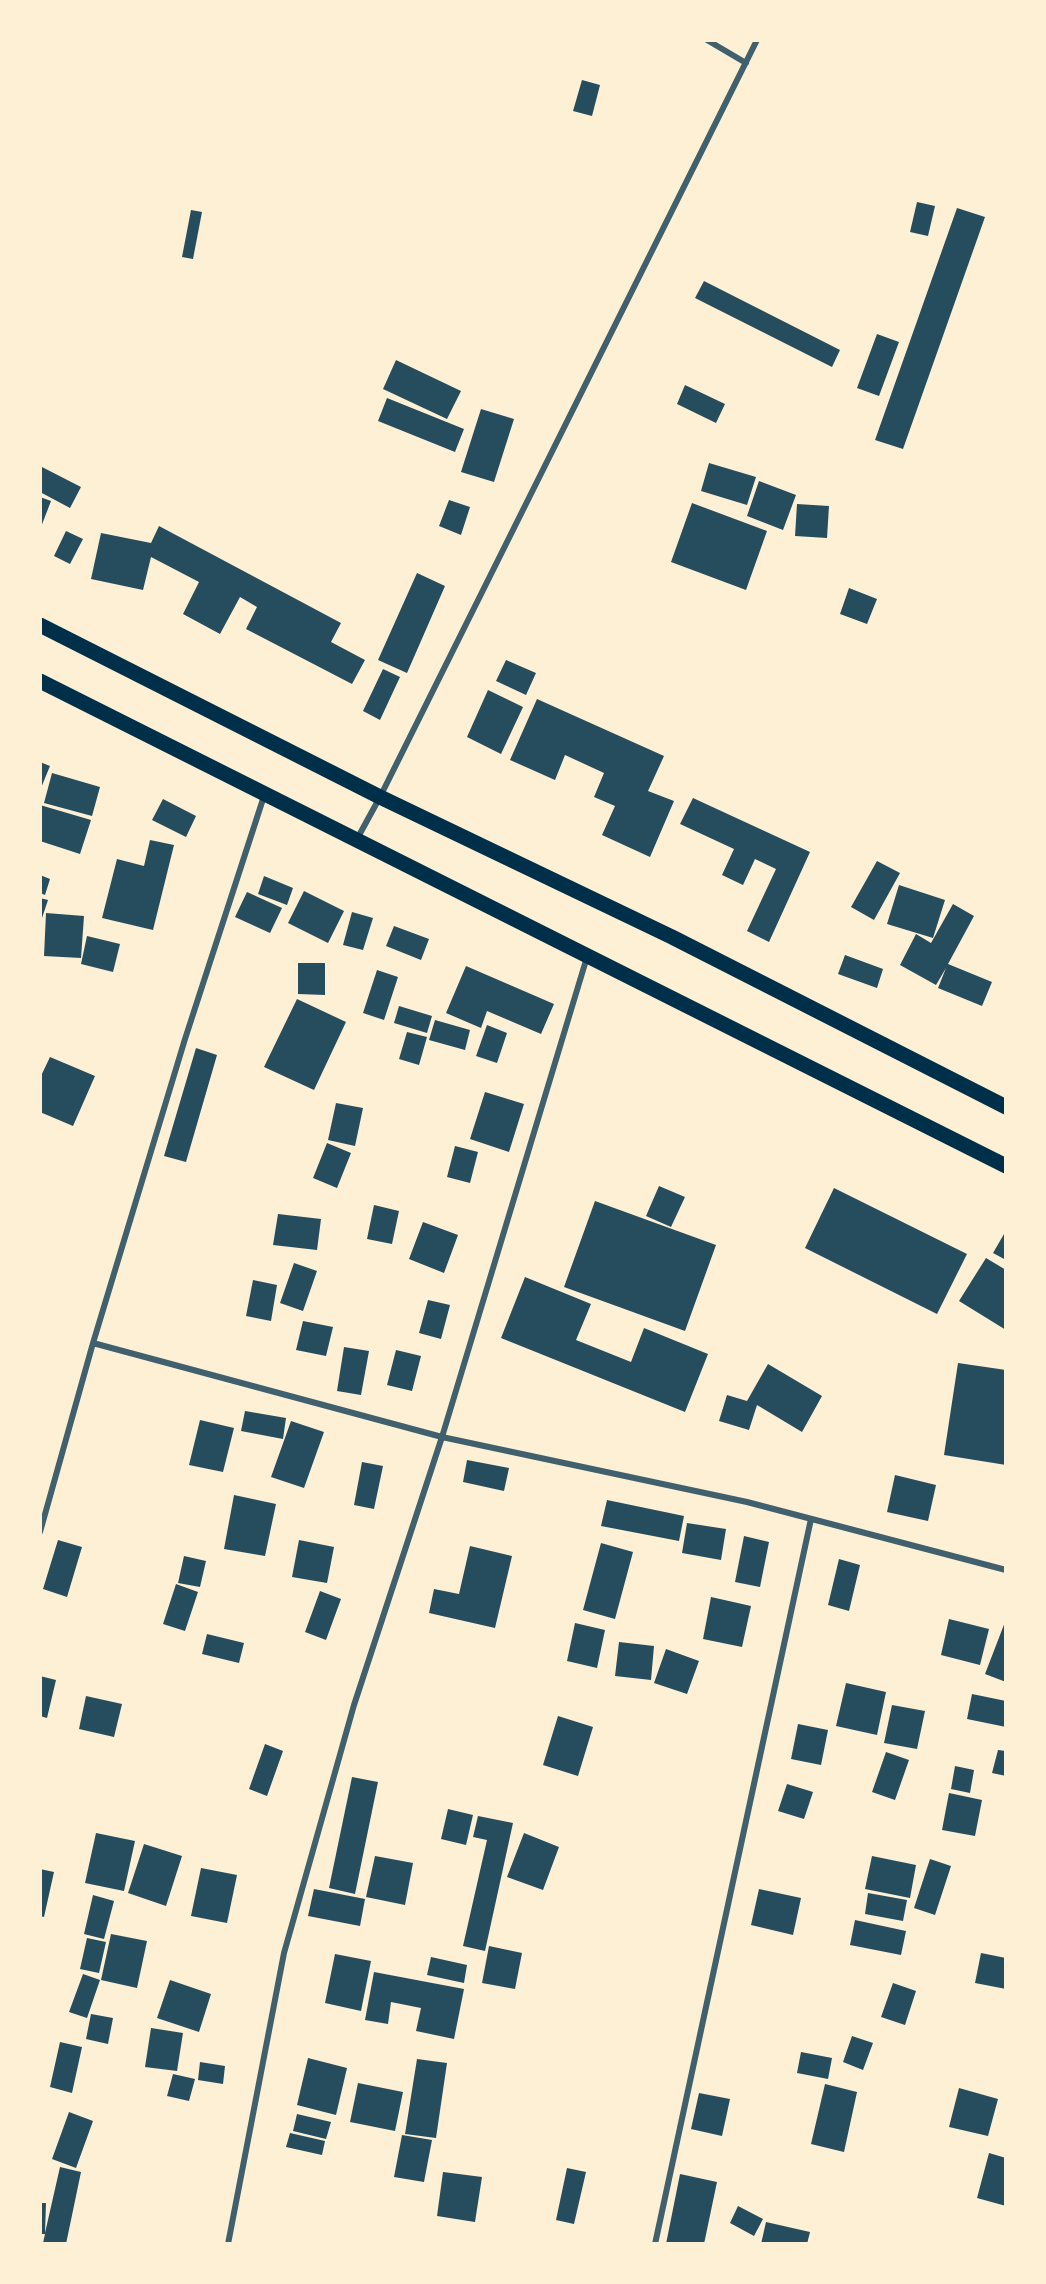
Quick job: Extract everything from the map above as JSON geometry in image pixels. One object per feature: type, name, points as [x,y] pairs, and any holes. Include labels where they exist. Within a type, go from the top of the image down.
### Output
[{"type":"main road","points":[[40,625],[380,797],[672,937],[1005,1107]]},
{"type":"main road","points":[[40,681],[1005,1166]]},
{"type":"street","points":[[707,40],[746,63]]},
{"type":"street","points":[[357,840],[757,40]]},
{"type":"street","points":[[40,1532],[93,1343],[185,1039],[266,793]]},
{"type":"street","points":[[228,2244],[284,1953],[354,1705],[442,1437],[587,956]]},
{"type":"street","points":[[93,1343],[442,1437],[747,1502],[1005,1570]]},
{"type":"street","points":[[655,2244],[811,1519]]},
{"type":"building","points":[[582,80],[600,85],[592,116],[573,111]]},
{"type":"building","points":[[917,202],[935,206],[928,236],[910,232]]},
{"type":"building","points":[[957,208],[985,217],[903,449],[875,440]]},
{"type":"building","points":[[191,210],[202,212],[193,259],[182,257]]},
{"type":"building","points":[[704,281],[840,350],[832,367],[695,298]]},
{"type":"building","points":[[877,334],[899,342],[879,396],[857,388]]},
{"type":"building","points":[[396,360],[461,391],[447,419],[383,389]]},
{"type":"building","points":[[685,385],[725,404],[716,423],[677,404]]},
{"type":"building","points":[[387,398],[464,429],[455,452],[378,421]]},
{"type":"building","points":[[481,409],[514,419],[494,482],[461,472]]},
{"type":"building","points":[[709,463],[756,477],[747,505],[701,491]]},
{"type":"building","points":[[40,466],[81,487],[70,508],[40,492]]},
{"type":"building","points":[[759,481],[796,495],[783,530],[747,516]]},
{"type":"building","points":[[40,497],[51,501],[41,527],[40,527]]},
{"type":"building","points":[[449,500],[470,507],[461,535],[439,526]]},
{"type":"building","points":[[692,503],[767,531],[746,590],[671,562]]},
{"type":"building","points":[[797,504],[829,506],[827,538],[795,536]]},
{"type":"building","points":[[159,526],[341,623],[331,642],[365,660],[352,684],[246,629],[257,607],[240,597],[220,634],[183,614],[199,582],[151,557],[143,590],[91,579],[101,533],[151,543]]},
{"type":"building","points":[[66,531],[83,539],[70,564],[54,556]]},
{"type":"building","points":[[417,573],[445,586],[407,673],[378,660]]},
{"type":"building","points":[[849,588],[877,599],[867,624],[840,614]]},
{"type":"building","points":[[506,660],[536,673],[526,695],[496,681]]},
{"type":"building","points":[[383,669],[400,677],[380,720],[363,711]]},
{"type":"building","points":[[488,690],[523,707],[501,754],[467,737]]},
{"type":"building","points":[[537,699],[664,756],[648,791],[674,801],[650,857],[602,835],[615,806],[594,797],[604,773],[565,755],[555,780],[510,760]]},
{"type":"building","points":[[40,762],[50,766],[41,788],[40,788]]},
{"type":"building","points":[[52,773],[100,787],[92,816],[44,803]]},
{"type":"building","points":[[693,798],[810,852],[769,942],[747,931],[776,869],[755,859],[743,885],[722,875],[734,849],[680,824]]},
{"type":"building","points":[[163,799],[196,816],[186,837],[152,820]]},
{"type":"building","points":[[40,805],[91,820],[80,854],[40,841]]},
{"type":"building","points":[[150,840],[174,845],[153,930],[102,918],[117,859],[144,866]]},
{"type":"building","points":[[877,861],[900,873],[874,920],[851,907]]},
{"type":"building","points":[[40,875],[50,879],[45,895],[40,893]]},
{"type":"building","points":[[264,876],[293,888],[287,905],[258,894]]},
{"type":"building","points":[[899,885],[945,900],[933,938],[887,924]]},
{"type":"building","points":[[304,891],[344,911],[328,943],[288,923]]},
{"type":"building","points":[[247,892],[282,908],[270,933],[235,917]]},
{"type":"building","points":[[40,898],[48,900],[41,921],[40,921]]},
{"type":"building","points":[[953,904],[974,916],[948,964],[992,982],[982,1006],[938,988],[946,968],[936,985],[900,965],[916,934],[931,943]]},
{"type":"building","points":[[352,912],[373,918],[363,950],[343,945]]},
{"type":"building","points":[[46,913],[84,916],[81,958],[44,956]]},
{"type":"building","points":[[394,926],[429,939],[421,960],[386,946]]},
{"type":"building","points":[[87,936],[120,944],[113,972],[81,964]]},
{"type":"building","points":[[845,955],[883,969],[877,988],[838,974]]},
{"type":"building","points":[[298,963],[325,963],[325,995],[298,994]]},
{"type":"building","points":[[466,966],[554,1004],[541,1034],[487,1011],[481,1028],[446,1013]]},
{"type":"building","points":[[377,970],[398,977],[384,1020],[363,1013]]},
{"type":"building","points":[[297,999],[346,1022],[314,1090],[264,1067]]},
{"type":"building","points":[[399,1006],[432,1016],[427,1033],[394,1023]]},
{"type":"building","points":[[435,1020],[470,1030],[465,1050],[429,1040]]},
{"type":"building","points":[[487,1025],[507,1033],[497,1063],[476,1056]]},
{"type":"building","points":[[407,1032],[427,1037],[419,1065],[399,1059]]},
{"type":"building","points":[[196,1048],[217,1055],[186,1162],[164,1156]]},
{"type":"building","points":[[50,1057],[95,1076],[73,1126],[40,1112],[40,1078]]},
{"type":"building","points":[[485,1092],[524,1104],[509,1152],[470,1139]]},
{"type":"building","points":[[336,1103],[363,1108],[355,1146],[328,1140]]},
{"type":"building","points":[[327,1143],[351,1153],[337,1188],[313,1178]]},
{"type":"building","points":[[455,1146],[478,1152],[470,1183],[447,1177]]},
{"type":"building","points":[[659,1186],[685,1197],[671,1227],[646,1216]]},
{"type":"building","points":[[834,1188],[967,1254],[937,1314],[805,1248]]},
{"type":"building","points":[[595,1201],[716,1245],[685,1331],[564,1287]]},
{"type":"building","points":[[374,1205],[399,1211],[392,1244],[367,1239]]},
{"type":"building","points":[[278,1214],[321,1219],[317,1250],[273,1245]]},
{"type":"building","points":[[423,1222],[458,1235],[444,1273],[409,1259]]},
{"type":"building","points":[[1004,1234],[1006,1235],[1006,1260],[993,1253]]},
{"type":"building","points":[[986,1258],[1006,1270],[1006,1330],[959,1301]]},
{"type":"building","points":[[294,1263],[317,1271],[303,1311],[280,1303]]},
{"type":"building","points":[[525,1277],[591,1304],[576,1340],[631,1362],[644,1328],[708,1354],[685,1412],[501,1338]]},
{"type":"building","points":[[253,1280],[277,1285],[271,1321],[246,1316]]},
{"type":"building","points":[[428,1300],[450,1305],[441,1339],[419,1333]]},
{"type":"building","points":[[303,1321],[333,1327],[326,1356],[296,1350]]},
{"type":"building","points":[[344,1347],[369,1351],[361,1395],[337,1391]]},
{"type":"building","points":[[396,1350],[421,1356],[412,1391],[387,1385]]},
{"type":"building","points":[[958,1363],[1006,1370],[1006,1465],[944,1455]]},
{"type":"building","points":[[768,1364],[822,1396],[802,1432],[757,1405],[749,1430],[719,1421],[727,1395],[747,1401]]},
{"type":"building","points":[[245,1411],[286,1418],[283,1439],[241,1431]]},
{"type":"building","points":[[200,1420],[234,1428],[223,1472],[189,1465]]},
{"type":"building","points":[[291,1421],[324,1432],[304,1488],[271,1477]]},
{"type":"building","points":[[467,1460],[509,1468],[504,1491],[463,1482]]},
{"type":"building","points":[[362,1462],[383,1466],[374,1509],[354,1505]]},
{"type":"building","points":[[895,1475],[936,1485],[928,1521],[887,1512]]},
{"type":"building","points":[[234,1495],[276,1504],[265,1556],[224,1549]]},
{"type":"building","points":[[607,1500],[684,1516],[679,1541],[601,1526]]},
{"type":"building","points":[[687,1523],[726,1529],[721,1560],[682,1553]]},
{"type":"building","points":[[744,1536],[769,1542],[760,1587],[735,1582]]},
{"type":"building","points":[[58,1540],[82,1547],[67,1597],[43,1589]]},
{"type":"building","points":[[299,1540],[334,1547],[327,1583],[292,1577]]},
{"type":"building","points":[[601,1543],[633,1552],[615,1619],[583,1610]]},
{"type":"building","points":[[470,1546],[512,1556],[495,1628],[429,1613],[434,1589],[459,1594]]},
{"type":"building","points":[[184,1556],[206,1561],[200,1587],[178,1583]]},
{"type":"building","points":[[839,1559],[860,1565],[849,1611],[828,1605]]},
{"type":"building","points":[[176,1584],[198,1592],[185,1631],[163,1624]]},
{"type":"building","points":[[320,1591],[341,1599],[326,1640],[305,1632]]},
{"type":"building","points":[[711,1597],[751,1606],[742,1647],[703,1639]]},
{"type":"building","points":[[949,1619],[989,1629],[980,1665],[941,1655]]},
{"type":"building","points":[[1006,1622],[1006,1682],[985,1674]]},
{"type":"building","points":[[575,1623],[605,1630],[597,1668],[567,1661]]},
{"type":"building","points":[[207,1634],[244,1643],[239,1663],[202,1654]]},
{"type":"building","points":[[619,1642],[654,1646],[651,1680],[615,1676]]},
{"type":"building","points":[[666,1649],[699,1661],[687,1694],[654,1683]]},
{"type":"building","points":[[40,1676],[56,1680],[47,1718],[40,1716]]},
{"type":"building","points":[[846,1683],[886,1692],[877,1735],[836,1726]]},
{"type":"building","points":[[972,1694],[1006,1701],[1006,1727],[967,1719]]},
{"type":"building","points":[[86,1696],[122,1704],[114,1737],[79,1729]]},
{"type":"building","points":[[892,1705],[925,1711],[917,1749],[884,1743]]},
{"type":"building","points":[[558,1716],[593,1727],[578,1776],[543,1765]]},
{"type":"building","points":[[798,1724],[828,1730],[821,1765],[791,1759]]},
{"type":"building","points":[[265,1744],[283,1751],[267,1796],[249,1789]]},
{"type":"building","points":[[998,1750],[1006,1751],[1006,1776],[992,1773]]},
{"type":"building","points":[[886,1752],[909,1760],[895,1800],[872,1792]]},
{"type":"building","points":[[955,1766],[974,1770],[970,1793],[951,1789]]},
{"type":"building","points":[[352,1777],[378,1782],[355,1894],[329,1888]]},
{"type":"building","points":[[787,1784],[813,1792],[804,1819],[778,1811]]},
{"type":"building","points":[[949,1793],[982,1800],[975,1836],[942,1830]]},
{"type":"building","points":[[448,1809],[473,1815],[466,1845],[441,1839]]},
{"type":"building","points":[[478,1816],[513,1823],[485,1951],[463,1946],[487,1840],[473,1837]]},
{"type":"building","points":[[96,1833],[135,1841],[124,1891],[85,1883]]},
{"type":"building","points":[[524,1833],[559,1847],[543,1890],[507,1877]]},
{"type":"building","points":[[144,1844],[182,1856],[166,1906],[128,1893]]},
{"type":"building","points":[[375,1856],[413,1863],[405,1905],[366,1897]]},
{"type":"building","points":[[872,1856],[916,1865],[910,1898],[865,1889]]},
{"type":"building","points":[[930,1859],[951,1866],[935,1915],[914,1908]]},
{"type":"building","points":[[201,1868],[237,1875],[227,1923],[191,1916]]},
{"type":"building","points":[[40,1869],[54,1872],[44,1917],[40,1916]]},
{"type":"building","points":[[314,1889],[365,1899],[360,1926],[308,1916]]},
{"type":"building","points":[[759,1889],[801,1898],[793,1935],[751,1925]]},
{"type":"building","points":[[868,1893],[907,1900],[903,1921],[865,1914]]},
{"type":"building","points":[[93,1895],[114,1901],[104,1939],[84,1934]]},
{"type":"building","points":[[855,1920],[906,1931],[901,1955],[850,1945]]},
{"type":"building","points":[[111,1934],[147,1941],[137,1988],[101,1980]]},
{"type":"building","points":[[87,1938],[106,1942],[99,1973],[80,1969]]},
{"type":"building","points":[[489,1946],[522,1953],[515,1989],[482,1983]]},
{"type":"building","points":[[981,1953],[1006,1958],[1006,1989],[975,1983]]},
{"type":"building","points":[[335,1954],[371,1961],[361,2011],[325,2003]]},
{"type":"building","points":[[431,1957],[467,1965],[464,1983],[427,1975]]},
{"type":"building","points":[[374,1972],[464,1989],[454,2039],[416,2031],[421,2008],[391,2002],[388,2024],[365,2020]]},
{"type":"building","points":[[83,1974],[100,1980],[87,2018],[69,2012]]},
{"type":"building","points":[[170,1980],[211,1994],[199,2032],[157,2018]]},
{"type":"building","points":[[893,1983],[916,1991],[905,2025],[881,2017]]},
{"type":"building","points":[[91,2014],[113,2018],[108,2044],[86,2039]]},
{"type":"building","points":[[151,2028],[183,2033],[177,2071],[145,2067]]},
{"type":"building","points":[[852,2036],[873,2043],[863,2070],[843,2062]]},
{"type":"building","points":[[60,2042],[82,2047],[72,2093],[50,2087]]},
{"type":"building","points":[[801,2052],[832,2058],[828,2079],[797,2073]]},
{"type":"building","points":[[308,2058],[347,2068],[336,2115],[297,2105]]},
{"type":"building","points":[[417,2059],[447,2063],[436,2138],[405,2134]]},
{"type":"building","points":[[200,2062],[225,2066],[223,2084],[198,2080]]},
{"type":"building","points":[[173,2074],[195,2079],[189,2101],[167,2096]]},
{"type":"building","points":[[358,2083],[403,2092],[395,2131],[350,2122]]},
{"type":"building","points":[[825,2084],[857,2092],[844,2152],[811,2144]]},
{"type":"building","points":[[959,2088],[998,2099],[988,2136],[949,2127]]},
{"type":"building","points":[[699,2093],[730,2099],[722,2136],[691,2129]]},
{"type":"building","points":[[69,2112],[93,2121],[76,2168],[52,2159]]},
{"type":"building","points":[[297,2114],[331,2122],[326,2139],[293,2131]]},
{"type":"building","points":[[290,2133],[325,2141],[322,2155],[286,2147]]},
{"type":"building","points":[[402,2135],[432,2140],[424,2182],[394,2177]]},
{"type":"building","points":[[989,2153],[1006,2158],[1006,2206],[977,2198]]},
{"type":"building","points":[[60,2167],[81,2172],[66,2244],[48,2244],[43,2243],[45,2234],[40,2234],[40,2203],[46,2203],[45,2233]]},
{"type":"building","points":[[567,2168],[586,2172],[574,2224],[556,2220]]},
{"type":"building","points":[[443,2172],[482,2177],[475,2222],[437,2216]]},
{"type":"building","points":[[680,2174],[717,2182],[704,2244],[666,2244]]},
{"type":"building","points":[[738,2206],[763,2219],[754,2236],[730,2223]]},
{"type":"building","points":[[766,2222],[810,2232],[807,2244],[761,2244]]}]
